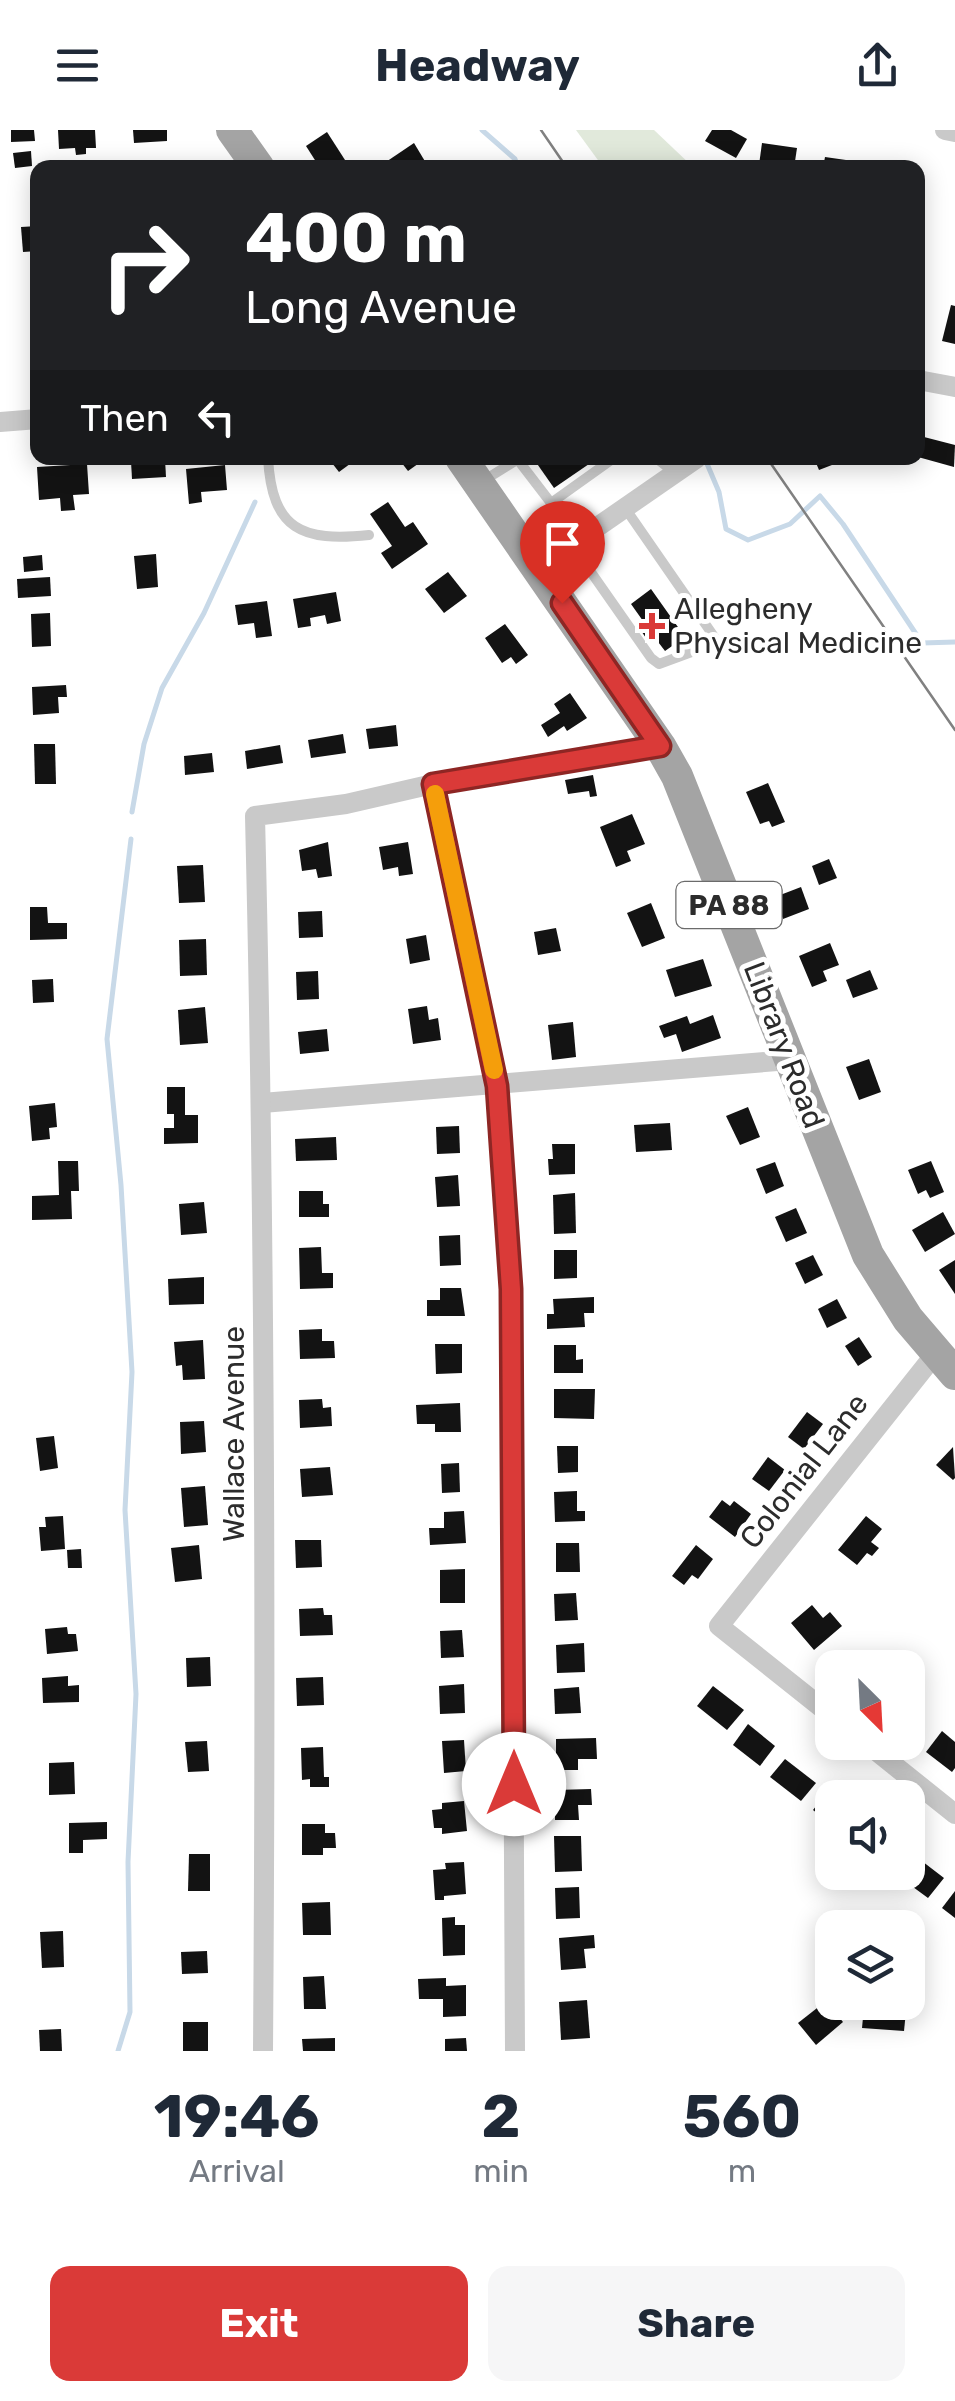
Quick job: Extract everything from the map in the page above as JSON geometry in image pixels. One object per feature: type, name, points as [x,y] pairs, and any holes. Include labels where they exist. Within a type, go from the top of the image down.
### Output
[{"type":"main road","points":[[232,130],[253,160]]},
{"type":"main road","name":"Library Road","points":[[470,470],[660,746],[692,810],[868,1255],[908,1319],[945,1364]]},
{"type":"street","points":[[945,130],[955,132]]},
{"type":"street","points":[[925,382],[955,388]]},
{"type":"street","points":[[0,422],[30,420]]},
{"type":"street","points":[[538,568],[685,465]]},
{"type":"street","points":[[515,2051],[511,1289],[497,1086],[433,784],[660,746]]},
{"type":"street","name":"Wallace Avenue","points":[[263,2051],[262,1103],[255,816],[346,804],[433,784]]},
{"type":"street","points":[[262,1103],[790,1060]]},
{"type":"street","name":"Colonial Lane","points":[[815,1702],[720,1626],[945,1364]]},
{"type":"street","points":[[888,1760],[955,1814]]},
{"type":"lane","points":[[269,465],[274,502],[290,525],[332,539],[369,535]]},
{"type":"lane","points":[[523,465],[550,503],[604,465]]},
{"type":"lane","points":[[572,545],[659,664],[698,650],[715,638],[625,507]]},
{"type":"shaded area","points":[[576,130],[654,130],[686,160],[598,160]]},
{"type":"building","points":[[11,130],[34,130],[35,141],[11,142]]},
{"type":"building","points":[[58,130],[95,130],[96,148],[86,148],[86,154],[76,155],[75,148],[59,149]]},
{"type":"building","points":[[133,130],[167,130],[167,141],[134,143]]},
{"type":"building","points":[[712,130],[731,130],[747,139],[736,158],[705,141]]},
{"type":"building","points":[[327,132],[345,160],[315,160],[306,146]]},
{"type":"building","points":[[414,143],[424,160],[389,160]]},
{"type":"building","points":[[762,143],[797,148],[795,160],[760,160]]},
{"type":"building","points":[[31,151],[30,166],[15,168],[13,153]]},
{"type":"building","points":[[30,226],[30,252],[23,252],[21,227]]},
{"type":"building","points":[[951,305],[955,306],[955,344],[942,341]]},
{"type":"building","points":[[925,437],[955,445],[954,467],[925,459]]},
{"type":"building","points":[[87,465],[89,494],[73,495],[75,510],[61,511],[60,498],[39,500],[37,467]]},
{"type":"building","points":[[131,465],[165,465],[166,477],[132,479]]},
{"type":"building","points":[[225,465],[227,490],[201,492],[202,502],[189,504],[186,469]]},
{"type":"building","points":[[538,465],[588,465],[554,488]]},
{"type":"building","points":[[388,502],[405,527],[413,522],[428,544],[392,569],[381,553],[392,546],[370,514]]},
{"type":"building","points":[[156,554],[158,587],[137,589],[134,556]]},
{"type":"building","points":[[42,555],[43,570],[24,572],[23,557]]},
{"type":"building","points":[[448,572],[467,596],[444,613],[425,589]]},
{"type":"building","points":[[50,577],[51,596],[18,598],[17,579]]},
{"type":"building","points":[[651,589],[685,637],[665,651],[652,634],[646,638],[637,625],[643,621],[631,604]]},
{"type":"building","points":[[336,592],[341,621],[327,624],[325,615],[310,618],[311,626],[298,628],[293,599]]},
{"type":"building","points":[[267,601],[272,636],[256,638],[254,623],[238,625],[235,605]]},
{"type":"building","points":[[50,613],[51,646],[32,647],[31,614]]},
{"type":"building","points":[[505,624],[528,655],[516,664],[511,657],[502,663],[485,638]]},
{"type":"building","points":[[66,685],[67,697],[58,697],[59,713],[33,715],[32,687]]},
{"type":"building","points":[[570,693],[587,718],[548,737],[541,725],[560,713],[554,704]]},
{"type":"building","points":[[396,725],[398,746],[369,749],[366,729]]},
{"type":"building","points":[[343,734],[346,753],[311,758],[308,740]]},
{"type":"building","points":[[34,744],[55,744],[56,784],[35,784]]},
{"type":"building","points":[[280,745],[283,763],[247,769],[245,751]]},
{"type":"building","points":[[212,753],[214,772],[185,775],[184,756]]},
{"type":"building","points":[[593,775],[597,796],[590,797],[589,791],[568,794],[565,780]]},
{"type":"building","points":[[768,783],[785,822],[772,827],[769,821],[760,824],[746,792]]},
{"type":"building","points":[[632,814],[645,844],[627,851],[631,861],[616,867],[600,827]]},
{"type":"building","points":[[328,842],[332,876],[318,878],[316,869],[302,871],[299,850]]},
{"type":"building","points":[[408,842],[413,874],[399,876],[398,867],[383,870],[379,847]]},
{"type":"building","points":[[829,859],[837,878],[819,885],[812,866]]},
{"type":"building","points":[[203,865],[205,902],[179,903],[177,866]]},
{"type":"building","points":[[801,887],[809,909],[783,919],[775,897]]},
{"type":"building","points":[[651,903],[665,938],[642,947],[627,913]]},
{"type":"building","points":[[30,907],[47,907],[48,923],[67,923],[67,939],[30,940]]},
{"type":"building","points":[[322,911],[323,937],[299,938],[298,912]]},
{"type":"building","points":[[556,928],[561,951],[538,955],[534,932]]},
{"type":"building","points":[[426,935],[430,960],[410,964],[406,939]]},
{"type":"building","points":[[206,939],[207,975],[180,976],[179,940]]},
{"type":"building","points":[[830,943],[839,965],[823,971],[827,981],[812,987],[799,956]]},
{"type":"building","points":[[703,959],[712,986],[675,997],[666,970]]},
{"type":"building","points":[[870,970],[878,989],[853,998],[846,980]]},
{"type":"building","points":[[318,971],[319,999],[297,1000],[296,972]]},
{"type":"building","points":[[53,979],[54,1002],[33,1003],[32,980]]},
{"type":"building","points":[[427,1006],[429,1020],[438,1018],[441,1040],[413,1044],[408,1009]]},
{"type":"building","points":[[205,1007],[208,1043],[180,1045],[178,1010]]},
{"type":"building","points":[[713,1015],[721,1038],[682,1052],[676,1034],[664,1038],[659,1026],[687,1016],[690,1024]]},
{"type":"building","points":[[573,1022],[576,1057],[552,1060],[548,1025]]},
{"type":"building","points":[[327,1029],[329,1051],[300,1054],[298,1032]]},
{"type":"building","points":[[869,1059],[881,1092],[859,1100],[846,1067]]},
{"type":"building","points":[[167,1087],[185,1087],[185,1115],[198,1115],[198,1143],[164,1144],[164,1128],[174,1128],[174,1114],[167,1114]]},
{"type":"building","points":[[55,1103],[57,1127],[49,1128],[50,1139],[32,1141],[29,1106]]},
{"type":"building","points":[[748,1107],[760,1137],[740,1145],[726,1116]]},
{"type":"building","points":[[670,1123],[672,1150],[636,1152],[634,1125]]},
{"type":"building","points":[[459,1126],[460,1153],[437,1154],[436,1127]]},
{"type":"building","points":[[336,1137],[337,1160],[296,1161],[295,1139]]},
{"type":"building","points":[[552,1144],[575,1144],[575,1174],[549,1175]]},
{"type":"building","points":[[58,1161],[78,1161],[79,1191],[71,1191],[72,1219],[32,1220],[32,1196],[59,1195]]},
{"type":"building","points":[[931,1161],[944,1192],[930,1198],[926,1190],[918,1194],[908,1170]]},
{"type":"building","points":[[775,1162],[784,1186],[766,1194],[756,1169]]},
{"type":"building","points":[[458,1175],[460,1206],[437,1207],[435,1177]]},
{"type":"building","points":[[299,1191],[323,1191],[329,1217],[299,1217]]},
{"type":"building","points":[[575,1193],[576,1233],[554,1234],[553,1195]]},
{"type":"building","points":[[204,1202],[207,1233],[181,1235],[179,1204]]},
{"type":"building","points":[[796,1208],[807,1233],[786,1242],[775,1217]]},
{"type":"building","points":[[943,1212],[955,1234],[925,1252],[912,1230]]},
{"type":"building","points":[[460,1235],[461,1265],[440,1266],[439,1236]]},
{"type":"building","points":[[321,1247],[322,1273],[333,1273],[333,1288],[300,1289],[299,1248]]},
{"type":"building","points":[[554,1250],[577,1250],[577,1278],[554,1279]]},
{"type":"building","points":[[813,1255],[823,1275],[805,1284],[795,1263]]},
{"type":"building","points":[[955,1260],[955,1294],[939,1270]]},
{"type":"building","points":[[204,1277],[204,1304],[169,1305],[168,1279]]},
{"type":"building","points":[[440,1288],[461,1288],[465,1316],[427,1316],[427,1300],[440,1300]]},
{"type":"building","points":[[594,1297],[594,1313],[584,1313],[585,1327],[547,1329],[547,1314],[554,1314],[553,1299]]},
{"type":"building","points":[[837,1299],[847,1318],[827,1328],[818,1309]]},
{"type":"building","points":[[322,1329],[322,1341],[334,1341],[335,1358],[300,1359],[299,1330]]},
{"type":"building","points":[[859,1337],[872,1357],[858,1366],[845,1346]]},
{"type":"building","points":[[203,1340],[205,1379],[183,1380],[182,1365],[176,1366],[174,1342]]},
{"type":"building","points":[[435,1344],[462,1344],[462,1373],[436,1374]]},
{"type":"building","points":[[554,1345],[576,1345],[576,1360],[583,1359],[583,1373],[554,1373]]},
{"type":"building","points":[[554,1389],[595,1389],[594,1419],[554,1418]]},
{"type":"building","points":[[322,1399],[323,1408],[331,1407],[332,1426],[300,1428],[299,1400]]},
{"type":"building","points":[[460,1403],[461,1432],[435,1432],[435,1424],[417,1424],[416,1405]]},
{"type":"building","points":[[807,1412],[823,1424],[804,1449],[788,1437]]},
{"type":"building","points":[[204,1421],[206,1452],[181,1454],[180,1422]]},
{"type":"building","points":[[54,1436],[58,1468],[40,1471],[36,1438]]},
{"type":"building","points":[[557,1446],[578,1446],[578,1472],[558,1473]]},
{"type":"building","points":[[953,1447],[955,1478],[953,1480],[936,1465]]},
{"type":"building","points":[[768,1457],[785,1470],[769,1491],[752,1479]]},
{"type":"building","points":[[459,1463],[460,1492],[442,1493],[441,1464]]},
{"type":"building","points":[[330,1467],[333,1495],[302,1497],[300,1469]]},
{"type":"building","points":[[205,1486],[208,1525],[184,1527],[181,1488]]},
{"type":"building","points":[[577,1491],[577,1511],[585,1511],[585,1521],[555,1522],[554,1492]]},
{"type":"building","points":[[722,1500],[730,1506],[734,1501],[751,1514],[735,1537],[709,1517]]},
{"type":"building","points":[[464,1511],[466,1543],[430,1545],[429,1528],[444,1528],[444,1512]]},
{"type":"building","points":[[63,1516],[65,1549],[41,1551],[39,1527],[46,1527],[45,1517]]},
{"type":"building","points":[[866,1516],[882,1529],[871,1542],[879,1548],[872,1556],[867,1553],[857,1565],[838,1550]]},
{"type":"building","points":[[295,1540],[321,1540],[322,1567],[296,1568]]},
{"type":"building","points":[[556,1543],[579,1543],[580,1572],[556,1572]]},
{"type":"building","points":[[199,1545],[202,1579],[175,1582],[171,1548]]},
{"type":"building","points":[[696,1545],[713,1559],[698,1579],[692,1575],[684,1585],[672,1576]]},
{"type":"building","points":[[81,1549],[82,1568],[68,1568],[67,1550]]},
{"type":"building","points":[[465,1569],[465,1603],[440,1603],[440,1570]]},
{"type":"building","points":[[576,1593],[578,1620],[555,1621],[554,1594]]},
{"type":"building","points":[[812,1605],[823,1618],[830,1612],[842,1626],[814,1650],[791,1623]]},
{"type":"building","points":[[323,1608],[324,1615],[332,1615],[333,1635],[300,1636],[299,1609]]},
{"type":"building","points":[[67,1627],[68,1634],[76,1634],[78,1651],[47,1654],[45,1629]]},
{"type":"building","points":[[462,1630],[464,1657],[441,1658],[440,1631]]},
{"type":"building","points":[[584,1643],[585,1672],[557,1673],[556,1645]]},
{"type":"building","points":[[210,1657],[211,1686],[187,1687],[186,1658]]},
{"type":"building","points":[[68,1676],[68,1686],[79,1685],[79,1702],[43,1703],[42,1678]]},
{"type":"building","points":[[323,1677],[324,1705],[297,1706],[296,1678]]},
{"type":"building","points":[[464,1684],[465,1713],[440,1714],[439,1686]]},
{"type":"building","points":[[713,1686],[744,1710],[727,1730],[697,1706]]},
{"type":"building","points":[[579,1687],[581,1713],[555,1714],[554,1689]]},
{"type":"building","points":[[748,1724],[775,1746],[760,1766],[733,1745]]},
{"type":"building","points":[[942,1731],[955,1742],[952,1772],[926,1752]]},
{"type":"building","points":[[596,1738],[597,1759],[578,1759],[578,1770],[556,1770],[556,1739]]},
{"type":"building","points":[[464,1740],[466,1771],[444,1773],[442,1741]]},
{"type":"building","points":[[207,1741],[209,1771],[188,1772],[185,1742]]},
{"type":"building","points":[[323,1747],[324,1777],[329,1777],[329,1787],[310,1787],[310,1779],[302,1780],[301,1748]]},
{"type":"building","points":[[785,1759],[815,1784],[801,1801],[770,1777]]},
{"type":"building","points":[[74,1762],[75,1794],[49,1795],[49,1763]]},
{"type":"building","points":[[591,1789],[592,1805],[578,1805],[579,1820],[555,1820],[555,1790]]},
{"type":"building","points":[[464,1801],[467,1831],[442,1834],[442,1828],[434,1828],[432,1810],[442,1809],[442,1803]]},
{"type":"building","points":[[107,1822],[107,1839],[83,1840],[83,1853],[69,1853],[69,1823]]},
{"type":"building","points":[[302,1824],[325,1824],[325,1833],[335,1833],[336,1848],[323,1848],[323,1855],[302,1855]]},
{"type":"building","points":[[554,1836],[581,1836],[582,1871],[555,1872]]},
{"type":"building","points":[[189,1854],[210,1854],[210,1891],[188,1891]]},
{"type":"building","points":[[464,1862],[466,1894],[435,1900],[433,1870],[446,1869],[445,1863]]},
{"type":"building","points":[[925,1863],[944,1878],[928,1898],[917,1890],[925,1890]]},
{"type":"building","points":[[579,1887],[580,1918],[556,1919],[555,1888]]},
{"type":"building","points":[[955,1891],[955,1918],[942,1908]]},
{"type":"building","points":[[330,1902],[331,1935],[303,1935],[302,1903]]},
{"type":"building","points":[[455,1917],[455,1925],[465,1925],[465,1955],[443,1956],[442,1918]]},
{"type":"building","points":[[63,1931],[64,1967],[42,1968],[40,1932]]},
{"type":"building","points":[[594,1935],[595,1948],[584,1949],[586,1968],[561,1970],[559,1938]]},
{"type":"building","points":[[207,1951],[208,1973],[182,1974],[181,1952]]},
{"type":"building","points":[[324,1976],[326,2009],[304,2009],[303,1977]]},
{"type":"building","points":[[446,1978],[446,1986],[466,1985],[466,2016],[443,2017],[443,1999],[419,1999],[418,1979]]},
{"type":"building","points":[[587,2000],[590,2038],[561,2040],[559,2002]]},
{"type":"building","points":[[815,2010],[815,2020],[843,2022],[816,2045],[798,2023]]},
{"type":"building","points":[[863,2020],[905,2020],[904,2031],[862,2028]]},
{"type":"building","points":[[183,2022],[208,2022],[208,2051],[183,2051]]},
{"type":"building","points":[[61,2029],[62,2051],[40,2051],[39,2030]]},
{"type":"building","points":[[335,2038],[335,2051],[303,2051],[302,2039]]},
{"type":"building","points":[[466,2038],[467,2051],[445,2051],[445,2039]]},
{"type":"waterway","points":[[482,130],[515,160]]},
{"type":"waterway","points":[[708,465],[719,492],[726,529],[748,540],[790,524],[820,496],[922,643],[955,642]]},
{"type":"waterway","points":[[132,812],[144,744],[162,688],[204,613],[255,502]]},
{"type":"waterway","points":[[118,2051],[130,2012],[128,1862],[136,1694],[125,1510],[132,1372],[121,1185],[107,1039],[131,839]]},
{"type":"tram line","points":[[541,130],[562,160]]},
{"type":"tram line","points":[[772,465],[955,730]]},
{"type":"slow traffic","points":[[435,794],[494,1070]]},
{"type":"place","name":"Allegheny Physical Medicine","points":[[652,626]]},
{"type":"route","points":[[514,1784],[511,1289],[497,1086],[433,784],[660,746],[562,603]]}]
